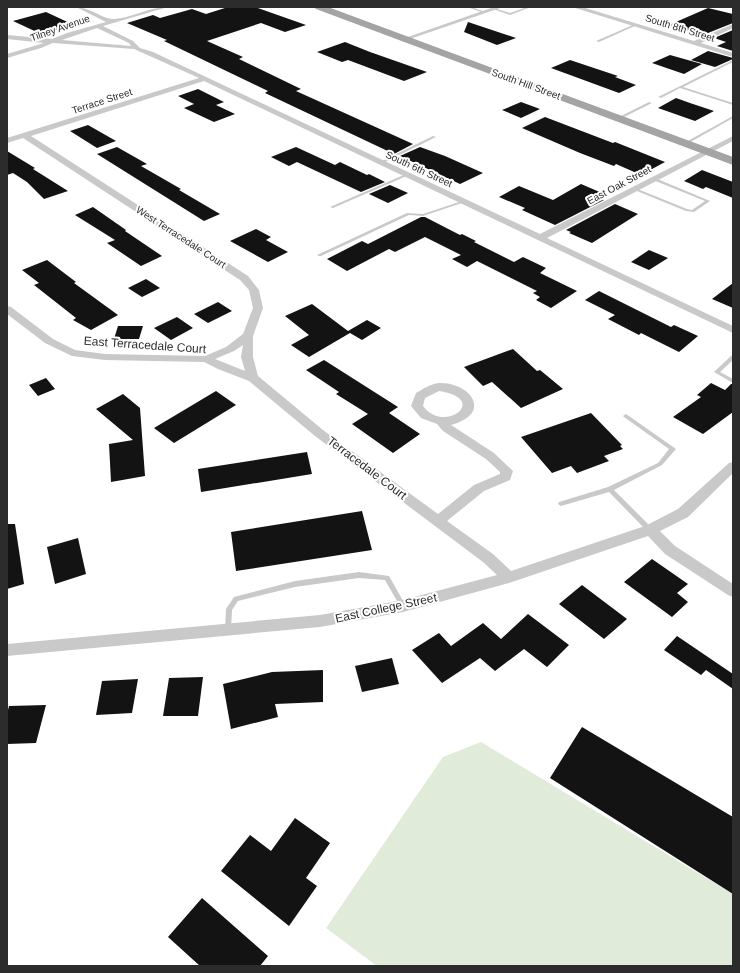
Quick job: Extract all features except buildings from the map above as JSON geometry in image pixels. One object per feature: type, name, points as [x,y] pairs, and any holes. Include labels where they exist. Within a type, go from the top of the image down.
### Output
[{"type":"main road","name":"South Hill Street","points":[[319,7],[733,161]]},
{"type":"street","points":[[79,7],[112,22]]},
{"type":"street","name":"Tilney Avenue","points":[[7,56],[69,34],[166,7]]},
{"type":"street","name":"South 8th Street","points":[[575,7],[733,55]]},
{"type":"street","points":[[406,39],[497,8]]},
{"type":"street","name":"South 6th Street","points":[[97,26],[131,42],[138,49],[151,53],[733,330]]},
{"type":"street","points":[[695,43],[733,26]]},
{"type":"street","points":[[7,37],[114,45],[138,49]]},
{"type":"street","name":"Terrace Street","points":[[7,141],[204,79]]},
{"type":"street","name":"West Terracedale Court","points":[[25,136],[244,278],[254,290],[258,308],[248,336],[247,356],[253,378]]},
{"type":"street","name":"East Oak Street","points":[[540,238],[733,138]]},
{"type":"street","name":"East Terracedale Court","points":[[7,309],[49,341],[72,353],[105,357],[206,360],[222,367]]},
{"type":"street","points":[[206,360],[230,349],[248,336]]},
{"type":"street","name":"Terracedale Court","points":[[222,367],[253,378],[319,433],[488,558],[509,577]]},
{"type":"street","points":[[438,522],[479,488],[505,477],[507,471],[490,456],[447,428],[441,421]]},
{"type":"street","name":"East College Street","points":[[7,650],[320,621],[403,606],[509,577],[650,530],[683,513],[733,466]]},
{"type":"street","points":[[650,530],[670,550],[733,591]]},
{"type":"lane","points":[[468,7],[485,12]]},
{"type":"lane","points":[[497,8],[510,14],[530,7]]},
{"type":"lane","points":[[598,41],[636,25]]},
{"type":"lane","points":[[660,97],[733,60]]},
{"type":"lane","points":[[680,87],[733,104]]},
{"type":"lane","points":[[619,118],[650,103]]},
{"type":"lane","points":[[686,143],[733,117]]},
{"type":"lane","points":[[380,163],[434,137]]},
{"type":"lane","points":[[332,208],[406,175]]},
{"type":"lane","points":[[634,189],[686,210],[693,211],[708,201],[654,179]]},
{"type":"lane","points":[[319,255],[408,214],[423,215],[463,202]]},
{"type":"lane","points":[[733,357],[717,372],[733,381]]},
{"type":"lane","points":[[561,504],[610,490],[660,464],[673,450],[626,416]]},
{"type":"lane","points":[[610,490],[650,530]]},
{"type":"lane","points":[[228,630],[228,609],[236,599],[295,584],[309,582],[359,576],[387,578],[403,606]]},
{"type":"green space","points":[[481,742],[733,894],[733,966],[377,966],[326,928],[443,757]]}]
